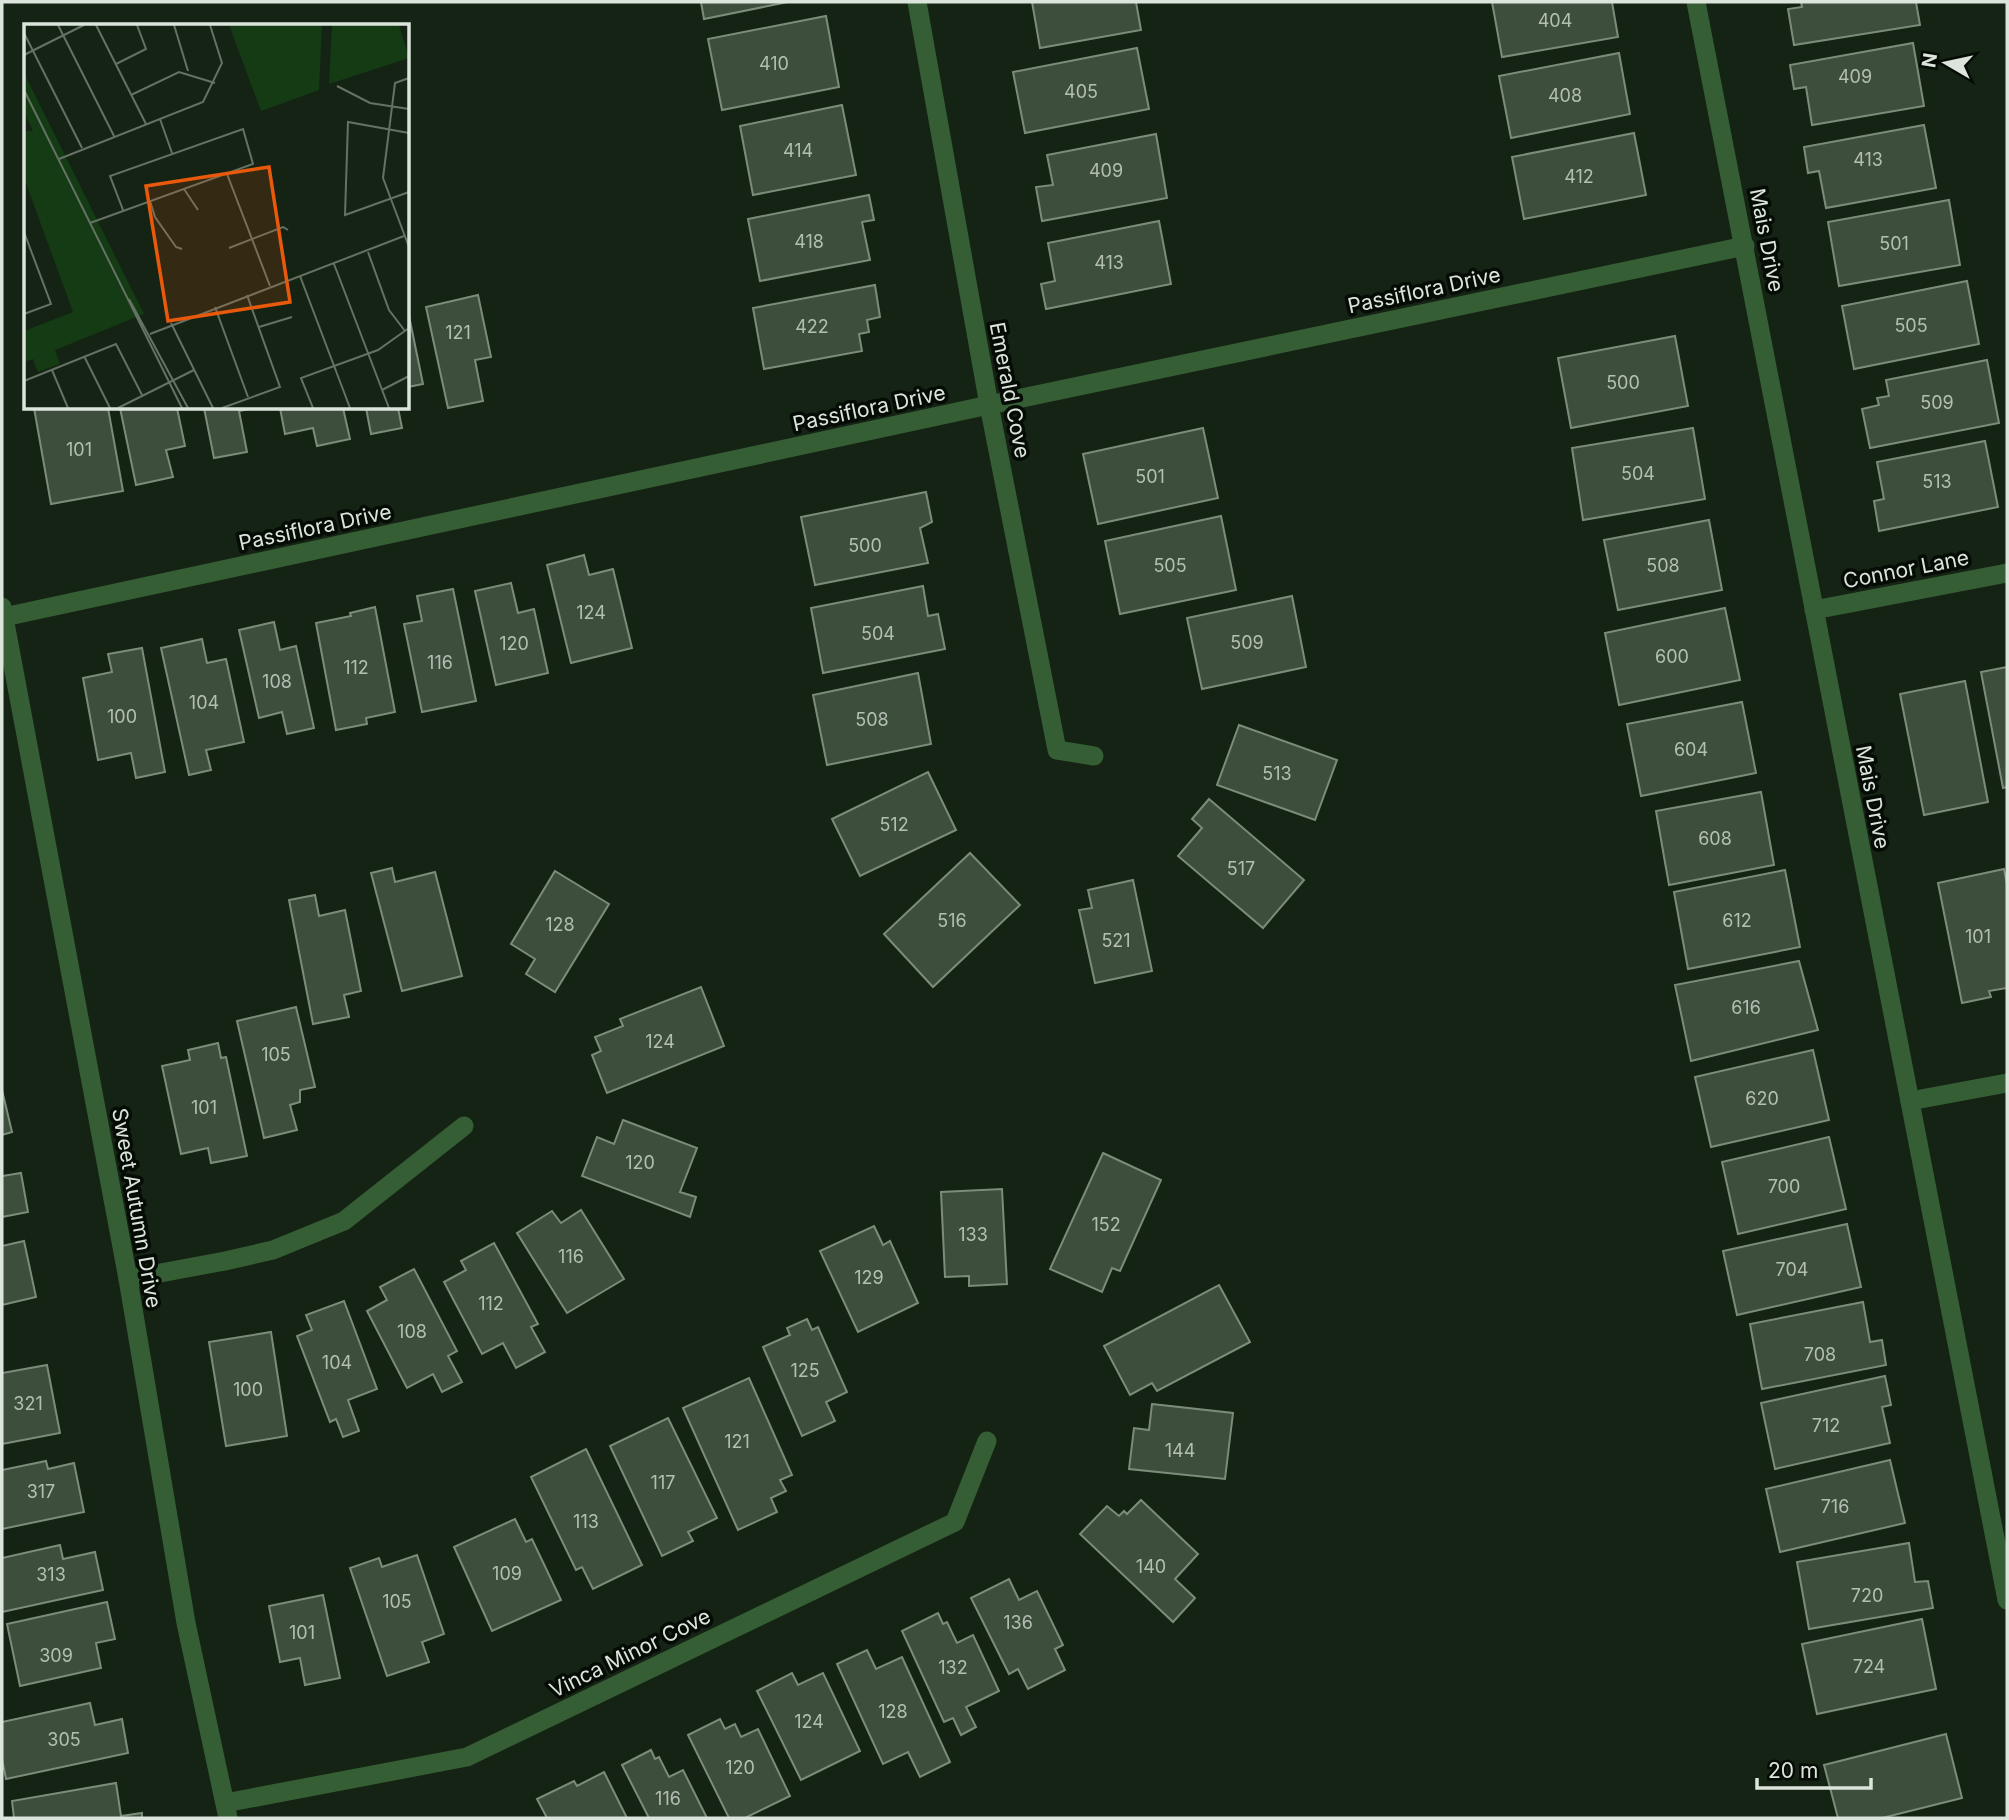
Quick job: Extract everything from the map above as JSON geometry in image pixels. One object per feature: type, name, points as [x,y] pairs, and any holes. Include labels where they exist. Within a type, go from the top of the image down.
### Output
[{"type":"street","name":"Emerald Cove","points":[[917,2],[989,405],[1057,750],[1094,756]]},
{"type":"street","name":"Mais Drive","points":[[1696,2],[2007,1600]]},
{"type":"street","name":"Passiflora Drive","points":[[3,612],[1745,246]]},
{"type":"street","name":"Connor Lane","points":[[1814,610],[2007,573]]},
{"type":"street","name":"Sweet Autumn Drive","points":[[3,612],[128,1279],[186,1623],[227,1811]]},
{"type":"street","points":[[1910,1101],[2007,1083]]},
{"type":"street","points":[[128,1279],[272,1250],[344,1220],[464,1126]]},
{"type":"street","name":"Vinca Minor Cove","points":[[227,1811],[467,1757],[955,1522],[987,1441]]},
{"type":"building","points":[[701,2],[788,2],[704,19]]},
{"type":"building","points":[[1032,2],[1136,2],[1141,30],[1040,48]]},
{"type":"building","points":[[1492,2],[1612,2],[1618,37],[1502,57]]},
{"type":"building","points":[[1801,2],[1916,2],[1920,25],[1794,45],[1788,9],[1802,7]]},
{"type":"building","points":[[826,16],[839,87],[722,110],[708,39]]},
{"type":"building","points":[[1913,43],[1924,106],[1812,125],[1806,87],[1794,89],[1790,65]]},
{"type":"building","points":[[1137,48],[1149,109],[1025,133],[1013,72]]},
{"type":"building","points":[[1619,53],[1630,114],[1511,138],[1499,76]]},
{"type":"building","points":[[842,105],[856,175],[753,195],[740,126]]},
{"type":"building","points":[[1924,125],[1936,188],[1826,208],[1819,171],[1808,173],[1804,147]]},
{"type":"building","points":[[1634,133],[1646,195],[1524,219],[1512,157]]},
{"type":"building","points":[[1156,134],[1167,198],[1042,221],[1036,187],[1053,185],[1047,155]]},
{"type":"building","points":[[869,195],[874,220],[862,222],[870,260],[760,281],[748,219]]},
{"type":"building","points":[[1949,200],[1960,265],[1839,286],[1828,222]]},
{"type":"building","points":[[1159,221],[1171,284],[1046,309],[1041,284],[1055,281],[1048,243]]},
{"type":"building","points":[[1967,281],[1979,344],[1854,369],[1842,306]]},
{"type":"building","points":[[875,285],[880,317],[867,320],[869,332],[859,334],[862,351],[764,369],[753,308]]},
{"type":"building","points":[[478,295],[491,357],[475,360],[483,401],[448,408],[426,307]]},
{"type":"building","points":[[410,321],[423,384],[410,387]]},
{"type":"building","points":[[1675,336],[1688,406],[1571,428],[1558,358]]},
{"type":"building","points":[[1987,360],[1999,423],[1870,448],[1862,409],[1879,405],[1877,398],[1889,396],[1886,380]]},
{"type":"building","points":[[34,410],[108,410],[123,491],[51,504]]},
{"type":"building","points":[[120,410],[177,410],[185,446],[166,450],[173,477],[136,485]]},
{"type":"building","points":[[204,410],[244,410],[239,411],[247,452],[214,458]]},
{"type":"building","points":[[280,410],[343,410],[350,439],[317,446],[313,428],[285,434]]},
{"type":"building","points":[[366,410],[398,410],[402,428],[371,434]]},
{"type":"building","points":[[1203,428],[1218,498],[1098,524],[1083,454]]},
{"type":"building","points":[[1693,428],[1705,499],[1583,520],[1572,448]]},
{"type":"building","points":[[1985,441],[1998,507],[1879,531],[1874,501],[1884,499],[1877,462]]},
{"type":"building","points":[[926,492],[932,522],[920,528],[928,563],[815,585],[801,517]]},
{"type":"building","points":[[1221,516],[1236,590],[1120,614],[1105,541]]},
{"type":"building","points":[[1709,520],[1722,590],[1618,610],[1604,540]]},
{"type":"building","points":[[584,555],[589,575],[613,569],[632,648],[571,663],[547,565]]},
{"type":"building","points":[[511,583],[518,613],[534,609],[548,673],[496,685],[475,591]]},
{"type":"building","points":[[923,586],[928,616],[938,614],[945,649],[823,673],[811,608]]},
{"type":"building","points":[[453,589],[476,701],[422,712],[404,624],[422,621],[417,596]]},
{"type":"building","points":[[1292,596],[1306,667],[1202,689],[1187,618]]},
{"type":"building","points":[[375,607],[395,712],[366,718],[367,724],[336,730],[316,623],[351,616],[350,613]]},
{"type":"building","points":[[1725,608],[1740,680],[1619,705],[1605,633]]},
{"type":"building","points":[[274,622],[280,650],[296,646],[314,728],[287,734],[282,712],[259,718],[239,630]]},
{"type":"building","points":[[202,639],[207,663],[226,659],[244,742],[206,750],[211,770],[189,775],[161,648]]},
{"type":"building","points":[[142,648],[165,772],[136,778],[131,753],[98,760],[83,678],[112,672],[108,654]]},
{"type":"building","points":[[2007,667],[2007,787],[2003,788],[1981,672]]},
{"type":"building","points":[[918,673],[931,744],[827,765],[813,695]]},
{"type":"building","points":[[1965,681],[1988,802],[1924,815],[1900,694]]},
{"type":"building","points":[[1742,702],[1756,773],[1641,796],[1627,724]]},
{"type":"building","points":[[1239,725],[1337,760],[1315,820],[1217,785]]},
{"type":"building","points":[[928,772],[956,830],[860,876],[832,819]]},
{"type":"building","points":[[1761,792],[1774,865],[1669,885],[1656,811]]},
{"type":"building","points":[[1209,799],[1304,880],[1263,928],[1178,856],[1202,828],[1192,819]]},
{"type":"building","points":[[970,853],[1020,905],[933,987],[884,934]]},
{"type":"building","points":[[392,868],[395,882],[435,872],[462,976],[402,991],[371,873]]},
{"type":"building","points":[[2004,869],[2007,884],[2007,988],[1989,991],[1991,997],[1962,1003],[1938,883]]},
{"type":"building","points":[[1785,870],[1800,947],[1688,969],[1674,892]]},
{"type":"building","points":[[555,871],[609,904],[555,992],[526,974],[535,959],[511,944]]},
{"type":"building","points":[[1133,880],[1152,971],[1095,983],[1079,910],[1092,908],[1088,890]]},
{"type":"building","points":[[315,895],[319,916],[345,910],[361,991],[344,995],[349,1017],[313,1024],[289,900]]},
{"type":"building","points":[[1799,961],[1818,1030],[1691,1061],[1675,985]]},
{"type":"building","points":[[701,987],[724,1046],[607,1093],[592,1055],[601,1051],[595,1037],[623,1026],[620,1019]]},
{"type":"building","points":[[296,1007],[315,1087],[300,1090],[300,1102],[290,1105],[297,1130],[264,1138],[237,1021]]},
{"type":"building","points":[[218,1043],[221,1058],[226,1057],[247,1156],[211,1163],[208,1148],[181,1154],[162,1066],[190,1060],[188,1050]]},
{"type":"building","points":[[1813,1050],[1829,1120],[1711,1147],[1695,1077]]},
{"type":"building","points":[[2,1090],[12,1132],[2,1135]]},
{"type":"building","points":[[623,1120],[697,1148],[680,1192],[696,1197],[690,1217],[582,1176],[597,1137],[614,1144]]},
{"type":"building","points":[[1829,1137],[1846,1209],[1738,1234],[1722,1162]]},
{"type":"building","points":[[1103,1153],[1161,1180],[1120,1271],[1112,1268],[1102,1292],[1050,1269]]},
{"type":"building","points":[[21,1173],[28,1212],[2,1217],[2,1176]]},
{"type":"building","points":[[1002,1189],[1007,1284],[969,1286],[969,1276],[945,1277],[941,1192]]},
{"type":"building","points":[[581,1210],[624,1279],[567,1313],[517,1233],[552,1211],[561,1223]]},
{"type":"building","points":[[1847,1224],[1861,1287],[1737,1315],[1723,1251]]},
{"type":"building","points":[[874,1226],[883,1245],[890,1241],[918,1303],[858,1332],[820,1251]]},
{"type":"building","points":[[24,1241],[36,1297],[2,1305],[2,1246]]},
{"type":"building","points":[[494,1243],[538,1324],[531,1327],[545,1352],[516,1368],[503,1343],[482,1354],[444,1282],[466,1270],[461,1261]]},
{"type":"building","points":[[414,1269],[457,1351],[448,1356],[462,1382],[442,1392],[433,1374],[407,1388],[367,1311],[387,1300],[380,1287]]},
{"type":"building","points":[[1219,1285],[1250,1342],[1157,1391],[1152,1383],[1130,1395],[1104,1346]]},
{"type":"building","points":[[344,1301],[377,1389],[348,1400],[359,1431],[343,1437],[336,1419],[330,1422],[297,1336],[312,1330],[306,1315]]},
{"type":"building","points":[[1863,1302],[1870,1342],[1882,1340],[1886,1365],[1762,1389],[1750,1324]]},
{"type":"building","points":[[807,1319],[812,1330],[818,1327],[847,1392],[826,1402],[835,1421],[802,1436],[763,1347],[790,1335],[787,1328]]},
{"type":"building","points":[[271,1332],[287,1436],[226,1446],[209,1342]]},
{"type":"building","points":[[47,1365],[60,1433],[2,1444],[2,1373]]},
{"type":"building","points":[[1885,1376],[1891,1405],[1882,1407],[1890,1443],[1775,1469],[1761,1403]]},
{"type":"building","points":[[749,1378],[792,1475],[780,1480],[786,1491],[771,1498],[777,1512],[738,1530],[683,1408]]},
{"type":"building","points":[[1152,1404],[1233,1413],[1225,1479],[1129,1469],[1134,1428],[1149,1430]]},
{"type":"building","points":[[668,1418],[717,1518],[688,1532],[693,1541],[662,1556],[610,1446]]},
{"type":"building","points":[[586,1449],[642,1565],[593,1589],[582,1567],[576,1570],[531,1477]]},
{"type":"building","points":[[1890,1460],[1905,1523],[1780,1552],[1766,1489]]},
{"type":"building","points":[[46,1461],[48,1469],[74,1463],[84,1512],[2,1529],[2,1470]]},
{"type":"building","points":[[1141,1500],[1198,1554],[1175,1579],[1195,1598],[1173,1622],[1080,1534],[1107,1506],[1119,1516],[1124,1511],[1127,1514]]},
{"type":"building","points":[[515,1519],[526,1542],[532,1539],[561,1600],[492,1631],[454,1547]]},
{"type":"building","points":[[1909,1543],[1915,1582],[1928,1581],[1933,1608],[1809,1629],[1797,1562]]},
{"type":"building","points":[[60,1545],[63,1559],[95,1552],[103,1590],[2,1612],[2,1558]]},
{"type":"building","points":[[417,1555],[444,1634],[422,1642],[429,1662],[387,1676],[350,1568],[379,1558],[382,1567]]},
{"type":"building","points":[[1009,1579],[1019,1600],[1037,1591],[1063,1645],[1055,1649],[1065,1670],[1028,1689],[1018,1669],[1009,1674],[971,1598]]},
{"type":"building","points":[[323,1595],[340,1678],[305,1685],[300,1658],[280,1662],[269,1606]]},
{"type":"building","points":[[107,1602],[115,1639],[96,1643],[101,1668],[20,1686],[7,1624]]},
{"type":"building","points":[[938,1613],[943,1624],[947,1622],[957,1643],[973,1635],[999,1691],[966,1707],[976,1727],[961,1735],[953,1718],[944,1722],[902,1631]]},
{"type":"building","points":[[1922,1619],[1936,1689],[1817,1714],[1802,1644]]},
{"type":"building","points":[[867,1650],[876,1669],[902,1657],[950,1762],[920,1777],[908,1752],[883,1764],[837,1664]]},
{"type":"building","points":[[792,1673],[798,1685],[823,1673],[860,1751],[801,1780],[757,1691]]},
{"type":"building","points":[[90,1703],[95,1725],[122,1719],[128,1753],[6,1779],[2,1759],[2,1722]]},
{"type":"building","points":[[720,1719],[725,1729],[735,1724],[741,1737],[758,1729],[790,1796],[745,1818],[729,1818],[688,1735]]},
{"type":"building","points":[[1946,1734],[1962,1798],[1882,1818],[1838,1818],[1824,1765]]},
{"type":"building","points":[[651,1750],[655,1759],[659,1757],[669,1777],[683,1770],[707,1818],[649,1818],[622,1765]]},
{"type":"building","points":[[604,1772],[627,1818],[547,1818],[537,1799],[574,1781],[577,1786]]},
{"type":"building","points":[[116,1783],[121,1816],[142,1813],[142,1818],[14,1818],[12,1801]]}]
